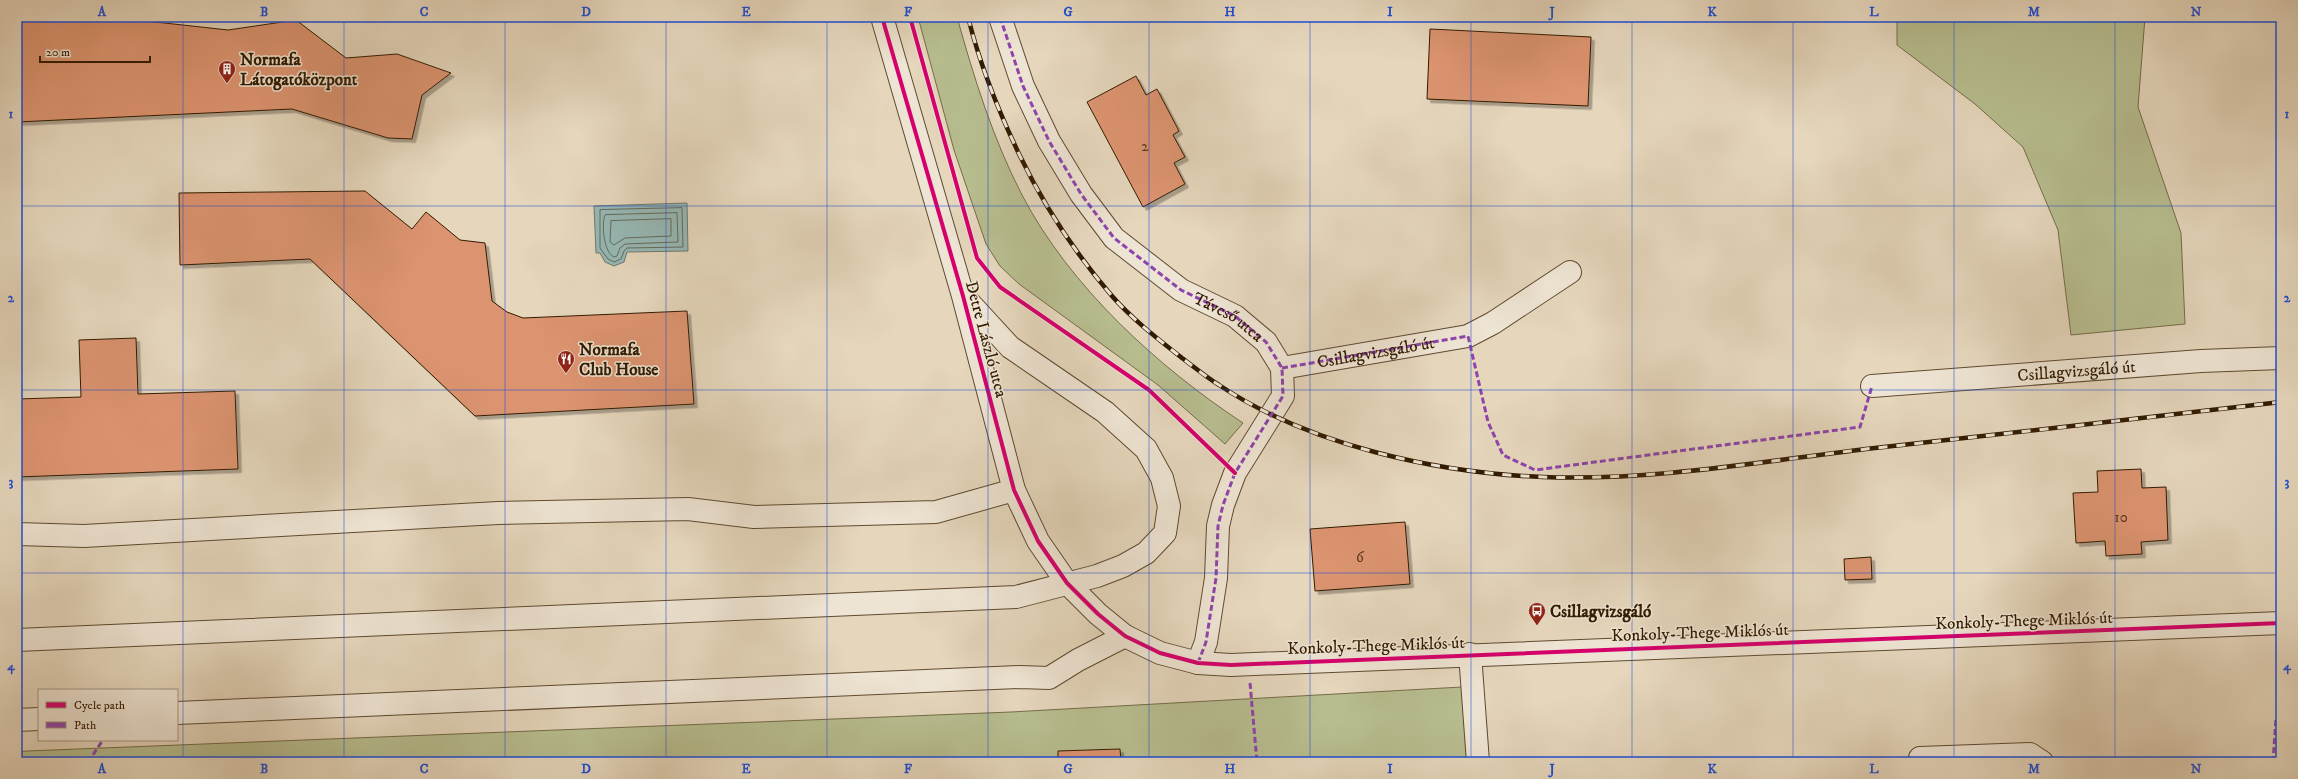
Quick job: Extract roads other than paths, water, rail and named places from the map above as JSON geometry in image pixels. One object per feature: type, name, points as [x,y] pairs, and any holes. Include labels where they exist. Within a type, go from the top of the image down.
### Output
[{"type":"street","name":"Detre László utca","points":[[882,17],[962,296],[1014,490],[1038,541],[1067,583],[1098,614],[1126,636]]},
{"type":"street","name":"Távcső utca","points":[[1000,17],[1023,86],[1049,141],[1081,194],[1114,238],[1181,290],[1235,316],[1266,342],[1282,368],[1283,396],[1236,473],[1223,505],[1218,526],[1216,578],[1206,642],[1198,663]]},
{"type":"street","name":"Csillagvizsgáló út","points":[[1282,368],[1468,336],[1493,322],[1570,272]]},
{"type":"street","points":[[17,640],[1016,597],[1097,576],[1123,566],[1146,553],[1165,533],[1169,506],[1162,478],[1146,449],[1104,412],[1010,348],[962,296]]},
{"type":"street","name":"Csillagvizsgáló út","points":[[1872,386],[2201,361],[2281,358]]},
{"type":"street","points":[[17,534],[84,536],[553,512],[688,509],[754,517],[936,512],[1014,490]]},
{"type":"street","name":"Konkoly-Thege Miklós út","points":[[1126,636],[1160,653],[1198,663],[1231,665],[1470,654],[2281,623]]},
{"type":"street","points":[[178,713],[1020,677],[1049,678],[1078,660],[1126,636]]},
{"type":"street","points":[[1470,654],[1478,762]]},
{"type":"street","points":[[17,720],[38,719]]},
{"type":"street","points":[[1920,758],[2030,754],[2042,762]]},
{"type":"water","points":[[687,203],[688,251],[627,252],[624,262],[614,266],[605,262],[600,253],[596,253],[594,206]]},
{"type":"railway","points":[[968,17],[990,87],[1011,137],[1029,173],[1039,192],[1073,246],[1112,296],[1128,313],[1200,372],[1254,406],[1293,424],[1333,439],[1375,452],[1417,462],[1502,474],[1543,477],[1624,476],[1745,465],[1866,449],[2281,402]]},
{"type":"place","name":"Normafa Látogatóközpont","points":[[227,84]]},
{"type":"place","name":"Normafa Club House","points":[[566,374]]},
{"type":"place","name":"Csillagvizsgáló","points":[[1537,626]]}]
